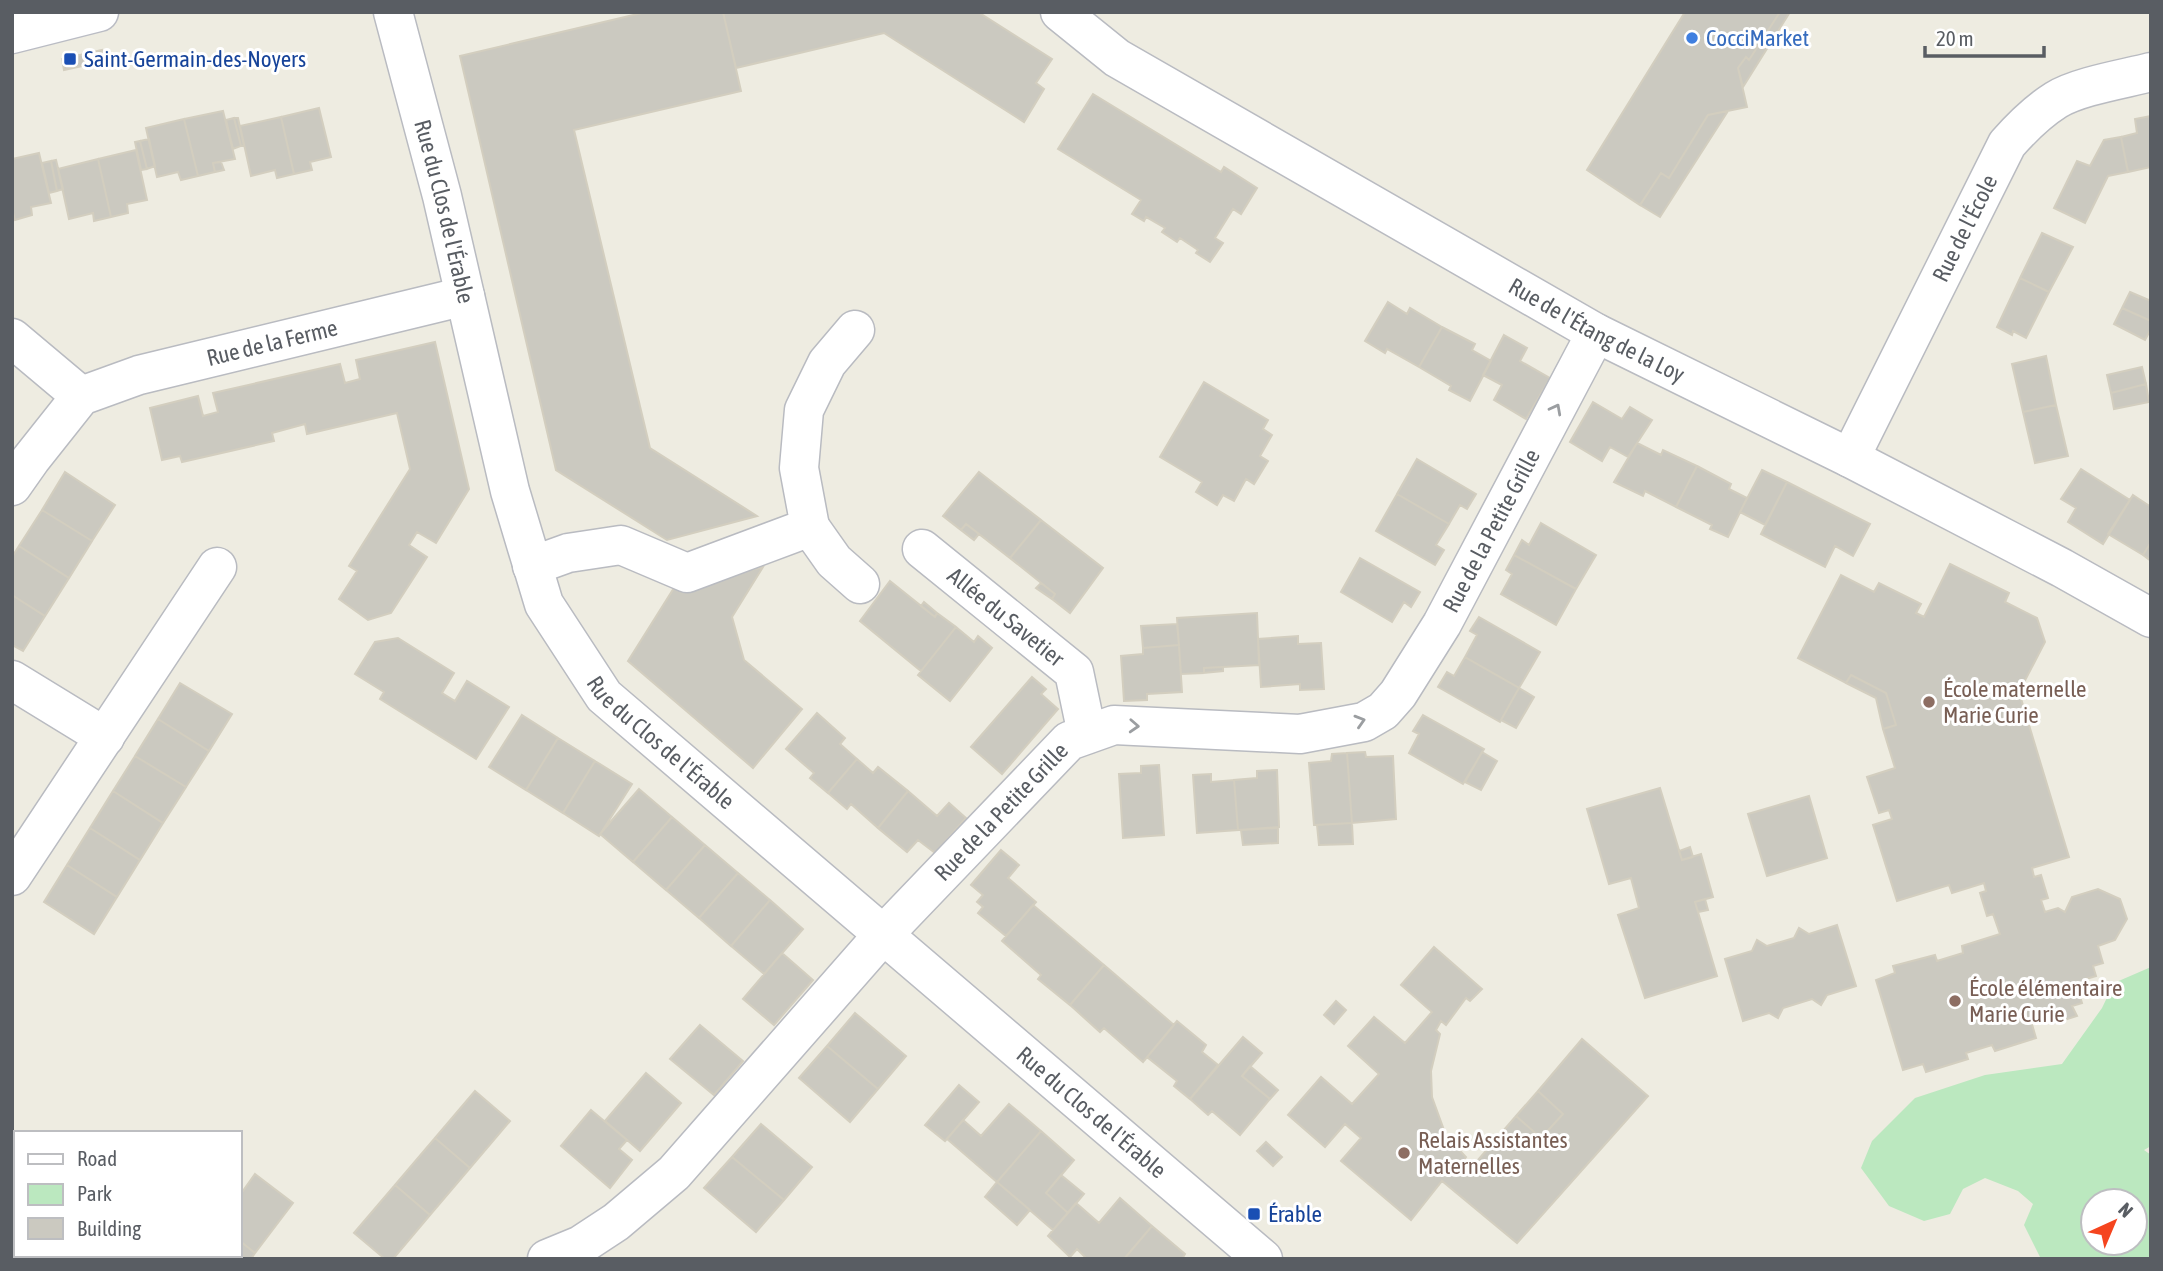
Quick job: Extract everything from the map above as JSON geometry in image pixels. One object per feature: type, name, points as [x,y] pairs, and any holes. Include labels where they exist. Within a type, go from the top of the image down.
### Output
[{"type":"street","points":[[12,34],[99,12]]},
{"type":"street","name":"Rue du Clos de l'Érable","points":[[393,12],[442,196],[510,491],[532,566],[544,604],[604,696],[1263,1259]]},
{"type":"street","name":"Rue de l'Étang de la Loy","points":[[1060,12],[1117,58],[1596,333],[1850,458],[2062,568],[2151,618]]},
{"type":"street","name":"Rue de l'École","points":[[1850,458],[2007,144],[2026,122],[2058,99],[2151,72]]},
{"type":"street","name":"Rue de la Ferme","points":[[81,396],[139,375],[465,296]]},
{"type":"street","points":[[855,330],[827,363],[804,410],[799,468],[810,527],[834,561],[860,584]]},
{"type":"street","name":"Rue de la Petite Grille","points":[[547,1259],[581,1245],[616,1222],[674,1173],[882,936],[1069,740],[1114,725],[1300,734],[1364,722],[1383,711],[1398,694],[1443,624],[1596,333]]},
{"type":"street","points":[[12,338],[81,396],[12,486]]},
{"type":"street","points":[[532,566],[568,554],[621,545],[687,573],[810,527]]},
{"type":"street","name":"Allée du Savetier","points":[[922,549],[1074,672],[1087,734]]},
{"type":"street","points":[[12,876],[217,567]]},
{"type":"street","points":[[12,680],[106,737]]},
{"type":"green space","points":[[2151,967],[2151,1146],[2144,1150],[2151,1155],[2151,1259],[2041,1259],[2024,1225],[2033,1204],[2018,1191],[1985,1178],[1963,1189],[1950,1214],[1924,1221],[1889,1206],[1861,1168],[1872,1141],[1915,1098],[1985,1075],[2062,1064],[2102,1008],[2114,983]]},
{"type":"building","points":[[646,12],[723,12],[741,91],[574,130],[650,448],[757,516],[667,540],[556,470],[460,56]]},
{"type":"building","points":[[723,12],[978,12],[1052,59],[1036,83],[1044,89],[1024,122],[884,33],[736,68]]},
{"type":"building","points":[[1685,12],[1780,12],[1749,60],[1746,57],[1738,68],[1747,107],[1708,115],[1669,178],[1661,173],[1640,205],[1587,170]]},
{"type":"building","points":[[1780,12],[1790,12],[1743,87],[1738,68],[1746,57],[1749,60]]},
{"type":"building","points":[[102,50],[105,61],[64,70],[62,59]]},
{"type":"building","points":[[1093,94],[1221,172],[1224,167],[1257,188],[1241,214],[1233,209],[1215,238],[1223,243],[1210,262],[1180,238],[1177,242],[1162,232],[1165,228],[1146,217],[1144,221],[1132,214],[1141,200],[1058,149]]},
{"type":"building","points":[[319,108],[331,157],[310,162],[312,170],[294,174],[281,117]]},
{"type":"building","points":[[223,111],[235,159],[213,163],[215,172],[198,176],[184,119]]},
{"type":"building","points":[[1728,111],[1660,217],[1640,205],[1661,173],[1669,178],[1708,115]]},
{"type":"building","points":[[2151,116],[2151,167],[2128,172],[2121,137],[2137,133],[2135,119]]},
{"type":"building","points":[[281,117],[294,174],[277,178],[275,170],[251,176],[240,126]]},
{"type":"building","points":[[234,118],[241,146],[233,149],[226,120]]},
{"type":"building","points":[[234,118],[238,118],[244,146],[241,146]]},
{"type":"building","points":[[184,119],[198,176],[181,180],[178,172],[157,177],[146,128]]},
{"type":"building","points":[[2121,137],[2128,172],[2108,176],[2085,223],[2054,208],[2077,161],[2090,166],[2104,140]]},
{"type":"building","points":[[149,139],[155,166],[147,169],[140,141]]},
{"type":"building","points":[[140,141],[147,169],[141,170],[135,142]]},
{"type":"building","points":[[136,150],[147,200],[127,204],[128,213],[111,217],[98,159]]},
{"type":"building","points":[[39,153],[51,203],[31,207],[32,215],[15,220],[12,209],[12,159]]},
{"type":"building","points":[[98,159],[111,217],[94,221],[93,213],[69,219],[58,169]]},
{"type":"building","points":[[56,160],[63,189],[57,191],[51,161]]},
{"type":"building","points":[[51,161],[57,191],[49,193],[42,163]]},
{"type":"building","points":[[221,162],[224,170],[215,172],[213,163]]},
{"type":"building","points":[[2042,233],[2073,247],[2049,292],[2020,278]]},
{"type":"building","points":[[2020,278],[2049,292],[2026,338],[2013,331],[2012,335],[1997,327]]},
{"type":"building","points":[[2130,292],[2151,301],[2151,321],[2122,308]]},
{"type":"building","points":[[1388,302],[1407,314],[1410,308],[1442,327],[1419,367],[1387,349],[1385,353],[1365,341]]},
{"type":"building","points":[[2122,308],[2151,321],[2151,329],[2145,340],[2114,324]]},
{"type":"building","points":[[1442,327],[1475,344],[1472,350],[1491,361],[1470,401],[1449,390],[1451,386],[1419,367]]},
{"type":"building","points":[[1504,335],[1527,348],[1520,361],[1550,378],[1526,419],[1494,400],[1502,385],[1483,375]]},
{"type":"building","points":[[435,342],[469,489],[436,543],[417,532],[409,545],[427,557],[391,613],[368,620],[339,599],[357,571],[349,566],[410,469],[397,413],[307,434],[305,424],[272,433],[274,441],[182,462],[180,456],[162,460],[150,408],[198,396],[203,416],[218,412],[213,393],[340,364],[345,383],[360,379],[356,360]]},
{"type":"building","points":[[2046,356],[2056,405],[2023,412],[2012,364]]},
{"type":"building","points":[[2142,367],[2146,384],[2111,393],[2107,375]]},
{"type":"building","points":[[1204,382],[1268,420],[1263,429],[1272,435],[1260,456],[1268,461],[1254,484],[1246,479],[1234,501],[1223,495],[1217,505],[1196,492],[1202,482],[1160,457]]},
{"type":"building","points":[[2146,384],[2149,402],[2114,409],[2111,393]]},
{"type":"building","points":[[1593,402],[1622,419],[1630,407],[1652,420],[1628,457],[1610,447],[1602,461],[1570,442]]},
{"type":"building","points":[[2056,405],[2068,456],[2035,463],[2023,412]]},
{"type":"building","points":[[1637,443],[1661,455],[1663,450],[1697,466],[1676,507],[1645,491],[1643,496],[1614,482]]},
{"type":"building","points":[[1417,459],[1476,494],[1467,509],[1460,505],[1449,524],[1397,494]]},
{"type":"building","points":[[1697,466],[1731,484],[1729,489],[1747,498],[1728,537],[1710,529],[1712,525],[1676,507]]},
{"type":"building","points":[[2081,469],[2130,500],[2103,544],[2068,522],[2076,508],[2061,499]]},
{"type":"building","points":[[1762,470],[1787,482],[1765,525],[1740,512]]},
{"type":"building","points":[[65,472],[115,505],[92,541],[42,510]]},
{"type":"building","points":[[979,472],[1041,520],[1010,558],[966,524],[961,530],[943,516]]},
{"type":"building","points":[[1787,482],[1870,524],[1853,556],[1835,546],[1825,567],[1761,534]]},
{"type":"building","points":[[1397,494],[1449,524],[1436,545],[1444,550],[1435,565],[1376,531]]},
{"type":"building","points":[[2133,495],[2151,507],[2151,542],[2143,555],[2108,534]]},
{"type":"building","points":[[42,510],[92,541],[69,578],[19,546]]},
{"type":"building","points":[[1041,520],[1103,568],[1070,613],[1052,599],[1055,594],[1010,558]]},
{"type":"building","points":[[1541,523],[1596,555],[1576,589],[1514,555],[1522,540],[1529,545]]},
{"type":"building","points":[[966,524],[979,534],[974,540],[961,530]]},
{"type":"building","points":[[2151,542],[2151,561],[2143,555]]},
{"type":"building","points":[[19,546],[69,578],[45,616],[12,595],[12,557]]},
{"type":"building","points":[[1514,555],[1576,589],[1556,625],[1501,594],[1512,574],[1506,570]]},
{"type":"building","points":[[1360,558],[1420,592],[1411,607],[1404,602],[1392,622],[1341,592]]},
{"type":"building","points":[[1950,564],[2009,593],[2005,602],[2037,618],[2045,642],[2019,692],[2069,857],[2032,868],[2034,877],[2041,875],[2048,898],[2041,900],[2045,912],[2058,908],[2065,912],[2072,897],[2098,889],[2120,899],[2127,919],[2115,940],[2098,946],[2103,963],[2093,966],[2096,976],[2086,979],[2089,990],[2079,993],[2082,1003],[2072,1006],[2077,1016],[2055,1023],[2052,1015],[2031,1021],[2036,1038],[1995,1051],[1992,1045],[1966,1053],[1968,1059],[1926,1072],[1923,1064],[1903,1070],[1876,980],[1895,973],[1893,966],[1935,955],[1937,961],[1963,953],[1962,946],[2000,934],[1993,914],[1987,916],[1980,893],[1986,891],[1984,883],[1952,893],[1949,885],[1897,901],[1873,825],[1892,819],[1889,810],[1879,813],[1867,777],[1895,768],[1883,729],[1896,725],[1886,693],[1851,675],[1846,683],[1798,658],[1841,575],[1874,592],[1879,583],[1921,604],[1916,613],[1924,617]]},
{"type":"building","points":[[763,567],[732,617],[744,660],[802,709],[753,768],[628,661],[674,588]]},
{"type":"building","points":[[890,581],[935,617],[937,613],[956,627],[921,671],[860,621]]},
{"type":"building","points":[[1041,583],[1055,594],[1052,599],[1036,588]]},
{"type":"building","points":[[12,595],[45,616],[23,651],[12,645]]},
{"type":"building","points":[[924,602],[937,613],[935,617],[921,606]]},
{"type":"building","points":[[1257,613],[1259,665],[1204,668],[1204,673],[1181,674],[1177,618]]},
{"type":"building","points":[[1479,617],[1540,652],[1519,688],[1465,657],[1477,635],[1470,631]]},
{"type":"building","points":[[1177,624],[1179,645],[1143,648],[1141,626]]},
{"type":"building","points":[[956,627],[974,642],[978,636],[992,648],[950,701],[918,675]]},
{"type":"building","points":[[1298,636],[1298,644],[1321,643],[1324,689],[1300,690],[1300,684],[1261,687],[1258,639]]},
{"type":"building","points":[[398,638],[454,673],[442,693],[455,701],[467,681],[509,707],[476,759],[380,699],[384,692],[355,674],[375,642]]},
{"type":"building","points":[[1179,645],[1182,692],[1147,694],[1147,700],[1124,701],[1121,656],[1143,654],[1143,648]]},
{"type":"building","points":[[1465,657],[1519,688],[1500,722],[1438,687],[1447,672],[1454,676]]},
{"type":"building","points":[[1223,667],[1223,671],[1204,673],[1204,668]]},
{"type":"building","points":[[1851,675],[1886,693],[1896,725],[1883,729],[1876,698],[1846,683]]},
{"type":"building","points":[[1032,677],[1046,689],[1041,694],[1058,709],[1002,774],[971,747]]},
{"type":"building","points":[[180,683],[232,714],[209,751],[158,719]]},
{"type":"building","points":[[1519,688],[1534,697],[1516,728],[1501,720]]},
{"type":"building","points":[[817,713],[845,738],[840,744],[857,759],[828,793],[810,778],[814,773],[786,749]]},
{"type":"building","points":[[522,715],[558,738],[526,790],[489,767]]},
{"type":"building","points":[[1423,715],[1484,749],[1463,784],[1409,753],[1419,734],[1413,731]]},
{"type":"building","points":[[158,719],[209,751],[186,787],[135,756]]},
{"type":"building","points":[[558,738],[595,761],[563,813],[526,790]]},
{"type":"building","points":[[1365,752],[1366,757],[1393,756],[1396,819],[1352,823],[1347,753]]},
{"type":"building","points":[[1482,752],[1497,761],[1481,790],[1465,782]]},
{"type":"building","points":[[1347,753],[1352,823],[1314,825],[1309,763],[1331,761],[1332,754]]},
{"type":"building","points":[[135,756],[186,787],[163,823],[113,791]]},
{"type":"building","points":[[857,759],[873,773],[878,767],[908,791],[878,828],[851,804],[847,809],[828,793]]},
{"type":"building","points":[[595,761],[632,784],[599,836],[563,813]]},
{"type":"building","points":[[1159,765],[1164,835],[1123,838],[1119,774],[1141,773],[1141,766]]},
{"type":"building","points":[[1277,770],[1279,827],[1238,830],[1234,780],[1257,778],[1257,771]]},
{"type":"building","points":[[1211,774],[1211,782],[1234,780],[1238,830],[1197,833],[1193,775]]},
{"type":"building","points":[[1660,788],[1682,860],[1701,854],[1713,897],[1695,902],[1717,976],[1645,998],[1618,915],[1639,908],[1631,878],[1609,884],[1587,809]]},
{"type":"building","points":[[639,789],[672,817],[633,862],[600,834]]},
{"type":"building","points":[[113,791],[163,823],[140,860],[90,828]]},
{"type":"building","points":[[908,791],[937,816],[949,803],[966,818],[935,853],[918,840],[907,852],[878,828]]},
{"type":"building","points":[[1809,796],[1827,858],[1767,876],[1748,814]]},
{"type":"building","points":[[672,817],[705,845],[666,890],[633,862]]},
{"type":"building","points":[[1352,823],[1353,844],[1319,845],[1317,825]]},
{"type":"building","points":[[90,828],[140,860],[117,897],[67,865]]},
{"type":"building","points":[[1278,828],[1278,843],[1243,845],[1241,830]]},
{"type":"building","points":[[705,845],[738,873],[699,918],[666,890]]},
{"type":"building","points":[[1690,847],[1693,857],[1682,860],[1679,851]]},
{"type":"building","points":[[1001,850],[1019,865],[1008,878],[1036,902],[1006,936],[978,913],[983,907],[977,902],[983,895],[971,885]]},
{"type":"building","points":[[67,865],[117,897],[94,934],[44,902]]},
{"type":"building","points":[[738,873],[770,900],[731,946],[699,918]]},
{"type":"building","points":[[1705,899],[1708,910],[1698,912],[1695,902]]},
{"type":"building","points":[[770,900],[803,929],[764,974],[731,946]]},
{"type":"building","points":[[1033,905],[1104,965],[1070,1005],[1038,979],[1041,975],[1002,941]]},
{"type":"building","points":[[1837,925],[1856,986],[1827,995],[1821,1005],[1812,999],[1783,1008],[1778,1018],[1769,1013],[1743,1021],[1725,959],[1752,951],[1757,940],[1767,946],[1794,938],[1799,928],[1809,934]]},
{"type":"building","points":[[1434,947],[1482,989],[1470,1001],[1466,998],[1446,1025],[1441,1021],[1436,1030],[1440,1034],[1431,1071],[1432,1097],[1444,1130],[1440,1136],[1448,1142],[1450,1140],[1472,1167],[1516,1116],[1541,1138],[1563,1114],[1538,1091],[1582,1039],[1648,1096],[1517,1243],[1442,1181],[1411,1220],[1341,1161],[1361,1138],[1345,1124],[1325,1147],[1288,1115],[1321,1077],[1352,1104],[1379,1074],[1348,1046],[1374,1017],[1405,1043],[1432,1012],[1401,985]]},
{"type":"building","points":[[782,953],[813,980],[774,1025],[743,999]]},
{"type":"building","points":[[1104,965],[1174,1025],[1143,1062],[1104,1028],[1100,1032],[1070,1005]]},
{"type":"building","points":[[1336,1001],[1346,1010],[1334,1024],[1324,1015]]},
{"type":"building","points":[[855,1013],[906,1056],[878,1089],[827,1046]]},
{"type":"building","points":[[1177,1021],[1206,1045],[1202,1052],[1218,1065],[1190,1099],[1174,1086],[1177,1081],[1147,1057]]},
{"type":"building","points":[[700,1025],[743,1061],[714,1095],[670,1059]]},
{"type":"building","points":[[1243,1037],[1262,1053],[1242,1076],[1270,1099],[1240,1135],[1212,1111],[1208,1115],[1190,1099]]},
{"type":"building","points":[[827,1046],[878,1089],[850,1122],[799,1078]]},
{"type":"building","points":[[1250,1066],[1278,1090],[1270,1099],[1242,1076]]},
{"type":"building","points":[[646,1073],[681,1103],[640,1151],[605,1121]]},
{"type":"building","points":[[959,1085],[979,1102],[945,1141],[925,1125]]},
{"type":"building","points":[[475,1091],[510,1121],[470,1168],[435,1138]]},
{"type":"building","points":[[1538,1091],[1563,1114],[1541,1138],[1516,1116]]},
{"type":"building","points":[[1009,1104],[1041,1131],[997,1182],[947,1139],[963,1120],[981,1136]]},
{"type":"building","points":[[591,1110],[627,1140],[619,1149],[632,1160],[610,1188],[561,1146]]},
{"type":"building","points":[[761,1124],[812,1167],[784,1200],[732,1157]]},
{"type":"building","points":[[1041,1131],[1074,1160],[1046,1193],[1068,1213],[1053,1230],[997,1182]]},
{"type":"building","points":[[435,1138],[470,1168],[430,1215],[395,1185]]},
{"type":"building","points":[[1266,1142],[1282,1157],[1273,1166],[1257,1151]]},
{"type":"building","points":[[732,1157],[784,1200],[756,1232],[704,1188]]},
{"type":"building","points":[[255,1174],[293,1203],[255,1253],[242,1243],[242,1192]]},
{"type":"building","points":[[1061,1175],[1084,1194],[1068,1213],[1046,1193]]},
{"type":"building","points":[[997,1182],[1030,1210],[1017,1225],[985,1197]]},
{"type":"building","points":[[395,1185],[430,1215],[393,1259],[385,1259],[354,1233]]},
{"type":"building","points":[[1120,1198],[1152,1226],[1124,1259],[1087,1259],[1077,1249],[1070,1257],[1048,1236],[1076,1203],[1099,1223]]},
{"type":"building","points":[[1152,1226],[1185,1254],[1182,1259],[1124,1259]]},
{"type":"building","points":[[14,1237],[14,1257],[68,1259],[12,1259]]},
{"type":"building","points":[[242,1243],[255,1253],[251,1259],[193,1259],[242,1257]]},
{"type":"place","name":"CocciMarket","points":[[1692,38]]},
{"type":"place","name":"Saint-Germain-des-Noyers","points":[[70,59]]},
{"type":"place","name":"École maternelle Marie Curie","points":[[1929,702]]},
{"type":"place","name":"École élémentaire Marie Curie","points":[[1955,1001]]},
{"type":"place","name":"Relais Assistantes Maternelles","points":[[1404,1153]]},
{"type":"place","name":"Érable","points":[[1254,1214]]}]
